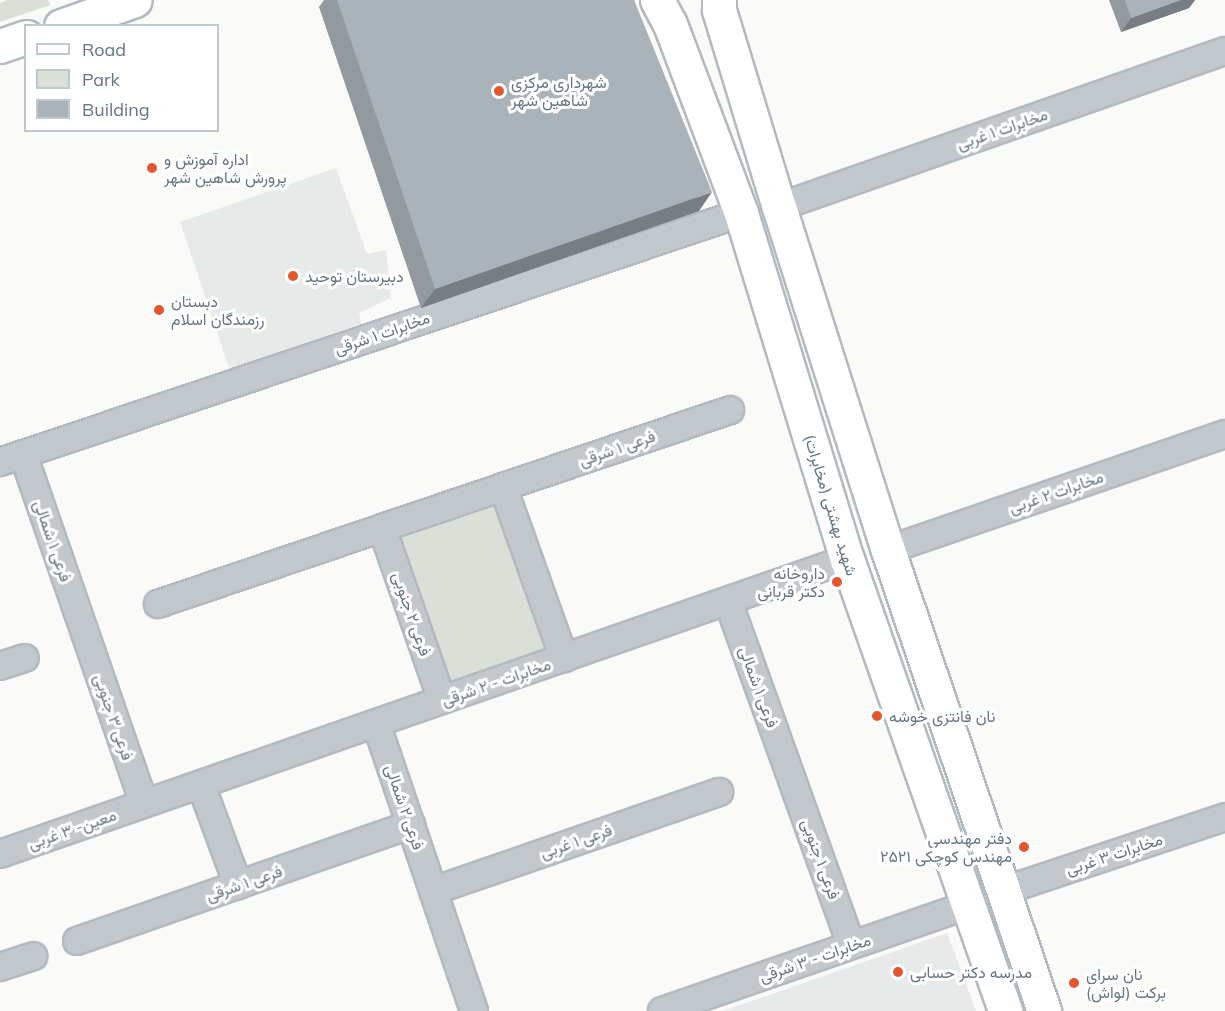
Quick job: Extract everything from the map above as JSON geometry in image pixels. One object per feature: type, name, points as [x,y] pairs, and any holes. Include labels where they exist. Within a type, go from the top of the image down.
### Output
[{"type":"main road","points":[[67,24],[135,0]]},
{"type":"main road","points":[[718,3],[779,207],[888,550],[1044,1011]]},
{"type":"main road","name":"شهید بهشتی (مخابرات)","points":[[665,8],[741,213],[847,559],[1005,1011]]},
{"type":"main road","points":[[0,46],[24,39]]},
{"type":"street","name":"مخابرات ۱ غربی","points":[[779,207],[1225,51]]},
{"type":"street","name":"مخابرات ۱ شرقی","points":[[12,458],[741,213]]},
{"type":"street","name":"فرعی ۱ شرقی","points":[[382,528],[730,410]]},
{"type":"street","name":"مخابرات ۲ غربی","points":[[888,550],[1225,434]]},
{"type":"street","name":"فرعی ۱ شمالی","points":[[12,458],[84,629]]},
{"type":"street","points":[[503,487],[564,658]]},
{"type":"street","points":[[158,604],[382,528]]},
{"type":"street","name":"فرعی ۲ جنوبی","points":[[382,528],[442,700]]},
{"type":"street","name":"مخابرات - ۲ شرقی","points":[[144,804],[847,559]]},
{"type":"street","name":"فرعی ۱ شمالی","points":[[728,601],[790,773]]},
{"type":"street","name":"فرعی ۳ جنوبی","points":[[84,629],[144,804]]},
{"type":"street","points":[[0,666],[25,658]]},
{"type":"street","name":"فرعی ۲ شمالی","points":[[376,723],[433,891]]},
{"type":"street","name":"فرعی ۱ جنوبی","points":[[790,773],[851,945]]},
{"type":"street","points":[[201,784],[238,885]]},
{"type":"street","name":"فرعی ۱ غربی","points":[[433,891],[718,792]]},
{"type":"street","name":"معین- ۳ غربی","points":[[0,855],[144,804]]},
{"type":"street","name":"مخابرات ۳ غربی","points":[[1004,891],[1225,817]]},
{"type":"street","name":"فرعی ۱ شرقی","points":[[77,941],[411,825]]},
{"type":"street","points":[[433,891],[474,1011]]},
{"type":"street","name":"مخابرات - ۳ شرقی","points":[[676,1009],[968,905]]},
{"type":"street","points":[[0,967],[33,956]]},
{"type":"shaded area","name":"دبیرستان توحید","points":[[336,168],[367,254],[386,250],[391,298],[359,313],[362,327],[229,368],[180,222]]},
{"type":"shaded area","name":"مدرسه دکتر حسابی","points":[[947,933],[976,1011],[723,1011]]},
{"type":"green space","points":[[7,0],[48,0],[50,5],[0,22],[0,3]]},
{"type":"green space","points":[[496,503],[548,653],[448,688],[396,538]]},
{"type":"building","name":"شهرداری مرکزی شاهین شهر","points":[[337,0],[634,0],[712,192],[435,289]]},
{"type":"building","points":[[1125,0],[1181,0],[1131,18]]},
{"type":"place","name":"شهرداری مرکزی شاهین شهر","points":[[499,91]]},
{"type":"place","name":"اداره آموزش و پرورش شاهین شهر","points":[[152,168]]},
{"type":"place","name":"دبیرستان توحید","points":[[293,276]]},
{"type":"place","name":"دبستان رزمندگان اسلام","points":[[159,310]]},
{"type":"place","name":"داروخانه دکتر قربانی","points":[[837,582]]},
{"type":"place","name":"نان فانتزی خوشه","points":[[877,716]]},
{"type":"place","name":"دفتر مهندسی ۲۵۲۱ مهندس کوچکی","points":[[1024,847]]},
{"type":"place","name":"مدرسه دکتر حسابی","points":[[898,972]]},
{"type":"place","name":"نان سرای برکت (لواش)","points":[[1074,983]]}]
